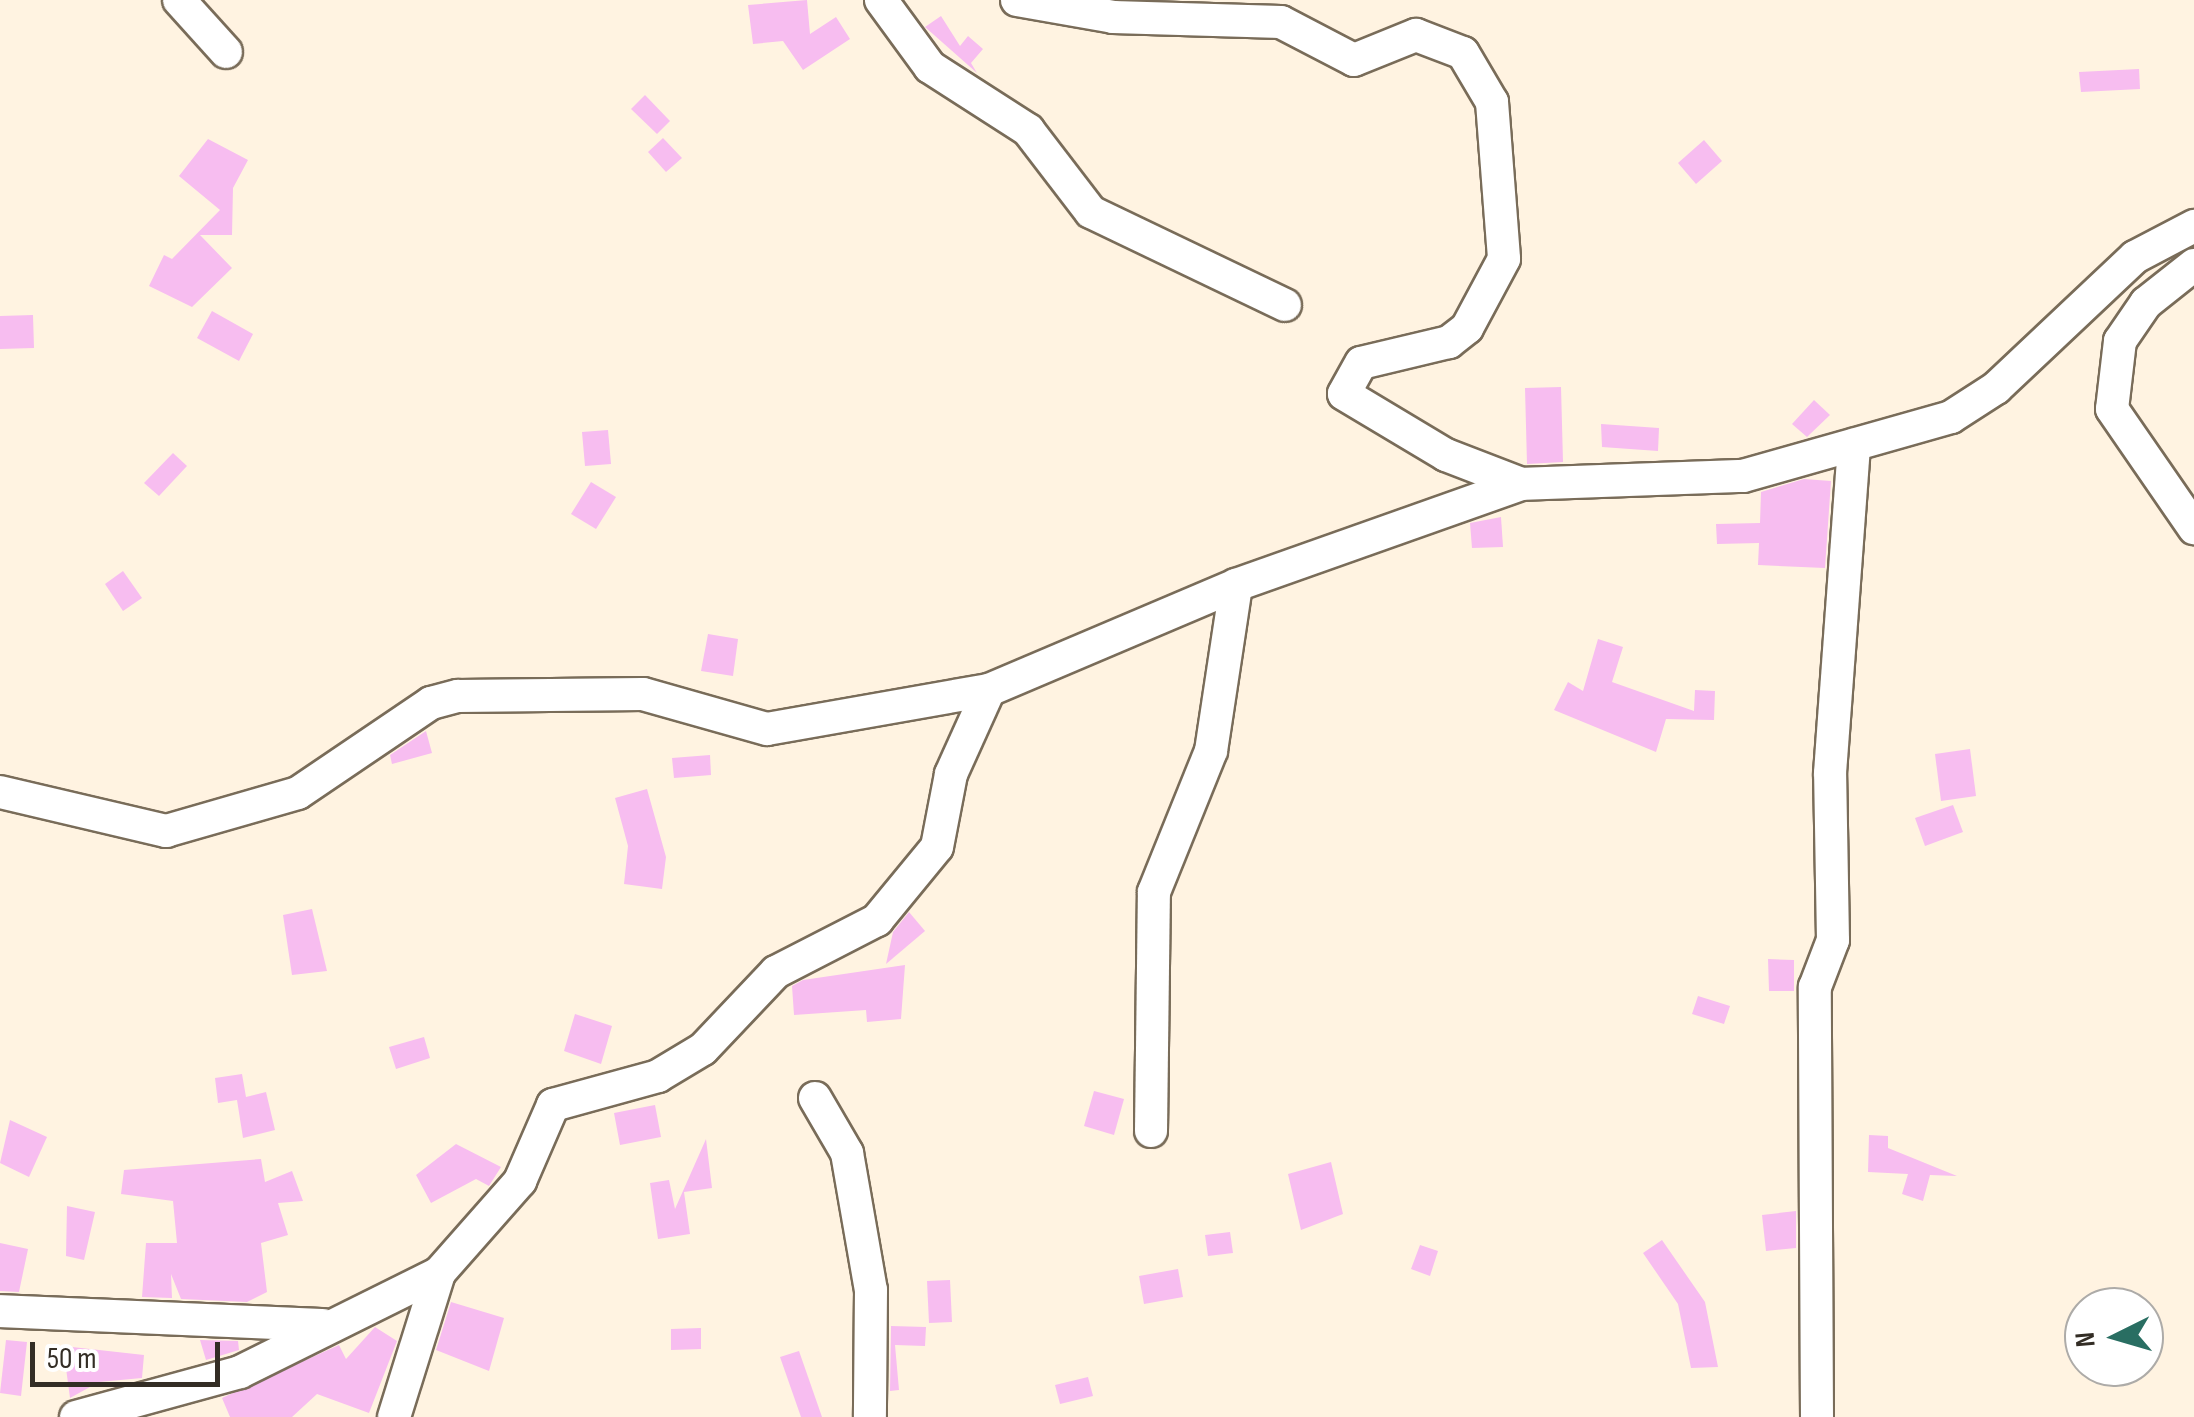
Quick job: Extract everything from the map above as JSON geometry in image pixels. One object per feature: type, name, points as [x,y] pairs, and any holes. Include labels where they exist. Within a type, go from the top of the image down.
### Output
[{"type":"street","points":[[179,0],[226,52]]},
{"type":"street","points":[[881,0],[930,66],[1028,130],[1091,212],[1285,305]]},
{"type":"street","points":[[1018,0],[1112,17],[1281,22],[1354,60],[1416,35],[1464,52],[1492,102],[1504,259],[1467,328],[1449,342],[1361,363],[1344,394],[1446,455],[1522,484]]},
{"type":"street","points":[[0,792],[166,831],[298,793],[431,703],[458,696],[642,694],[767,729],[989,690],[1236,585],[1522,484],[1743,476],[1951,417],[1996,388],[2135,257],[2194,226]]},
{"type":"street","points":[[2194,265],[2146,303],[2120,340],[2112,408],[2194,528]]},
{"type":"street","points":[[1817,1417],[1815,987],[1834,940],[1830,773],[1854,445]]},
{"type":"street","points":[[1151,1131],[1154,892],[1211,751],[1236,585]]},
{"type":"street","points":[[76,1417],[240,1372],[323,1325],[439,1272],[520,1181],[554,1105],[658,1076],[702,1049],[776,972],[877,920],[936,847],[951,774],[989,690]]},
{"type":"street","points":[[815,1098],[851,1172],[871,1290],[870,1417]]},
{"type":"street","points":[[394,1417],[439,1272]]},
{"type":"street","points":[[0,1311],[323,1325]]},
{"type":"building","points":[[807,0],[810,34],[836,17],[850,39],[803,70],[783,41],[753,44],[748,5]]},
{"type":"building","points":[[941,16],[960,46],[968,36],[983,49],[971,63],[977,73],[925,27]]},
{"type":"building","points":[[2139,69],[2140,89],[2081,92],[2079,72]]},
{"type":"building","points":[[645,95],[670,121],[657,134],[631,109]]},
{"type":"building","points":[[663,138],[682,158],[666,172],[648,152]]},
{"type":"building","points":[[208,139],[248,160],[233,188],[232,235],[200,235],[232,268],[192,307],[149,286],[164,255],[172,259],[220,210],[179,176]]},
{"type":"building","points":[[1704,140],[1722,161],[1696,184],[1678,163]]},
{"type":"building","points":[[212,311],[253,334],[239,361],[197,338]]},
{"type":"building","points":[[33,315],[34,348],[0,349],[0,316]]},
{"type":"building","points":[[1561,387],[1563,462],[1527,464],[1525,388]]},
{"type":"building","points":[[1814,400],[1830,415],[1807,437],[1792,424]]},
{"type":"building","points":[[1601,424],[1659,428],[1658,451],[1602,447]]},
{"type":"building","points":[[608,430],[611,464],[585,466],[582,432]]},
{"type":"building","points":[[173,453],[187,466],[159,496],[144,483]]},
{"type":"building","points":[[1804,479],[1831,481],[1825,568],[1758,565],[1759,543],[1717,544],[1716,524],[1760,523],[1761,492]]},
{"type":"building","points":[[591,482],[616,497],[596,529],[571,514]]},
{"type":"building","points":[[1501,517],[1503,547],[1472,548],[1470,523]]},
{"type":"building","points":[[123,571],[142,598],[123,611],[105,584]]},
{"type":"building","points":[[708,634],[738,639],[733,676],[701,671]]},
{"type":"building","points":[[1598,639],[1623,647],[1612,682],[1694,711],[1695,690],[1715,691],[1714,720],[1666,719],[1656,752],[1554,710],[1568,682],[1583,691]]},
{"type":"building","points":[[426,731],[432,753],[392,764],[390,755]]},
{"type":"building","points":[[1970,749],[1976,796],[1941,801],[1935,754]]},
{"type":"building","points":[[710,755],[711,775],[674,778],[672,758]]},
{"type":"building","points":[[647,789],[666,857],[662,889],[624,884],[628,846],[615,798]]},
{"type":"building","points":[[1953,805],[1963,832],[1925,846],[1915,818]]},
{"type":"building","points":[[312,909],[327,971],[292,975],[283,915]]},
{"type":"building","points":[[909,912],[925,931],[886,964],[893,932]]},
{"type":"building","points":[[1768,959],[1794,960],[1794,991],[1769,991]]},
{"type":"building","points":[[905,965],[901,1019],[867,1022],[866,1010],[794,1015],[792,986],[803,980]]},
{"type":"building","points":[[1698,996],[1730,1006],[1724,1024],[1692,1014]]},
{"type":"building","points":[[575,1014],[612,1026],[601,1064],[564,1051]]},
{"type":"building","points":[[424,1037],[430,1058],[396,1069],[389,1047]]},
{"type":"building","points":[[242,1074],[246,1097],[266,1092],[275,1130],[243,1138],[237,1100],[218,1103],[215,1078]]},
{"type":"building","points":[[1094,1091],[1124,1099],[1114,1135],[1084,1126]]},
{"type":"building","points":[[655,1105],[661,1137],[620,1145],[614,1113]]},
{"type":"building","points":[[10,1120],[47,1137],[29,1177],[0,1163]]},
{"type":"building","points":[[1869,1135],[1888,1136],[1888,1148],[1957,1176],[1930,1175],[1923,1201],[1902,1194],[1908,1174],[1868,1172]]},
{"type":"building","points":[[706,1139],[712,1188],[684,1192],[690,1234],[658,1239],[650,1183],[669,1180],[675,1209]]},
{"type":"building","points":[[456,1144],[501,1167],[489,1186],[476,1179],[431,1203],[416,1175]]},
{"type":"building","points":[[261,1159],[265,1182],[292,1171],[303,1201],[278,1203],[288,1235],[261,1243],[267,1292],[247,1302],[181,1299],[171,1274],[172,1298],[142,1297],[146,1243],[177,1243],[173,1201],[121,1194],[124,1170]]},
{"type":"building","points":[[1331,1162],[1343,1214],[1301,1230],[1288,1174]]},
{"type":"building","points":[[67,1206],[95,1212],[84,1260],[66,1256]]},
{"type":"building","points":[[1796,1211],[1796,1248],[1766,1251],[1762,1215]]},
{"type":"building","points":[[1230,1232],[1233,1253],[1208,1256],[1205,1235]]},
{"type":"building","points":[[1662,1240],[1705,1302],[1718,1367],[1691,1368],[1678,1304],[1643,1253]]},
{"type":"building","points":[[0,1243],[28,1249],[19,1292],[0,1291]]},
{"type":"building","points":[[1420,1245],[1438,1251],[1430,1276],[1411,1269]]},
{"type":"building","points":[[1178,1269],[1183,1297],[1144,1304],[1139,1276]]},
{"type":"building","points":[[950,1280],[952,1322],[929,1323],[927,1281]]},
{"type":"building","points":[[451,1302],[504,1318],[489,1371],[436,1350]]},
{"type":"building","points":[[891,1326],[926,1327],[925,1346],[895,1345],[899,1390],[890,1391]]},
{"type":"building","points":[[375,1327],[397,1341],[369,1413],[317,1394],[292,1417],[230,1417],[222,1398],[339,1345],[346,1359]]},
{"type":"building","points":[[701,1328],[701,1349],[671,1350],[671,1329]]},
{"type":"building","points":[[6,1340],[27,1342],[21,1396],[0,1393]]},
{"type":"building","points":[[200,1340],[238,1341],[239,1350],[206,1360]]},
{"type":"building","points":[[63,1346],[144,1355],[142,1378],[99,1382],[70,1398]]},
{"type":"building","points":[[799,1351],[822,1417],[801,1417],[780,1357]]},
{"type":"building","points":[[1088,1377],[1093,1396],[1060,1404],[1055,1385]]}]
